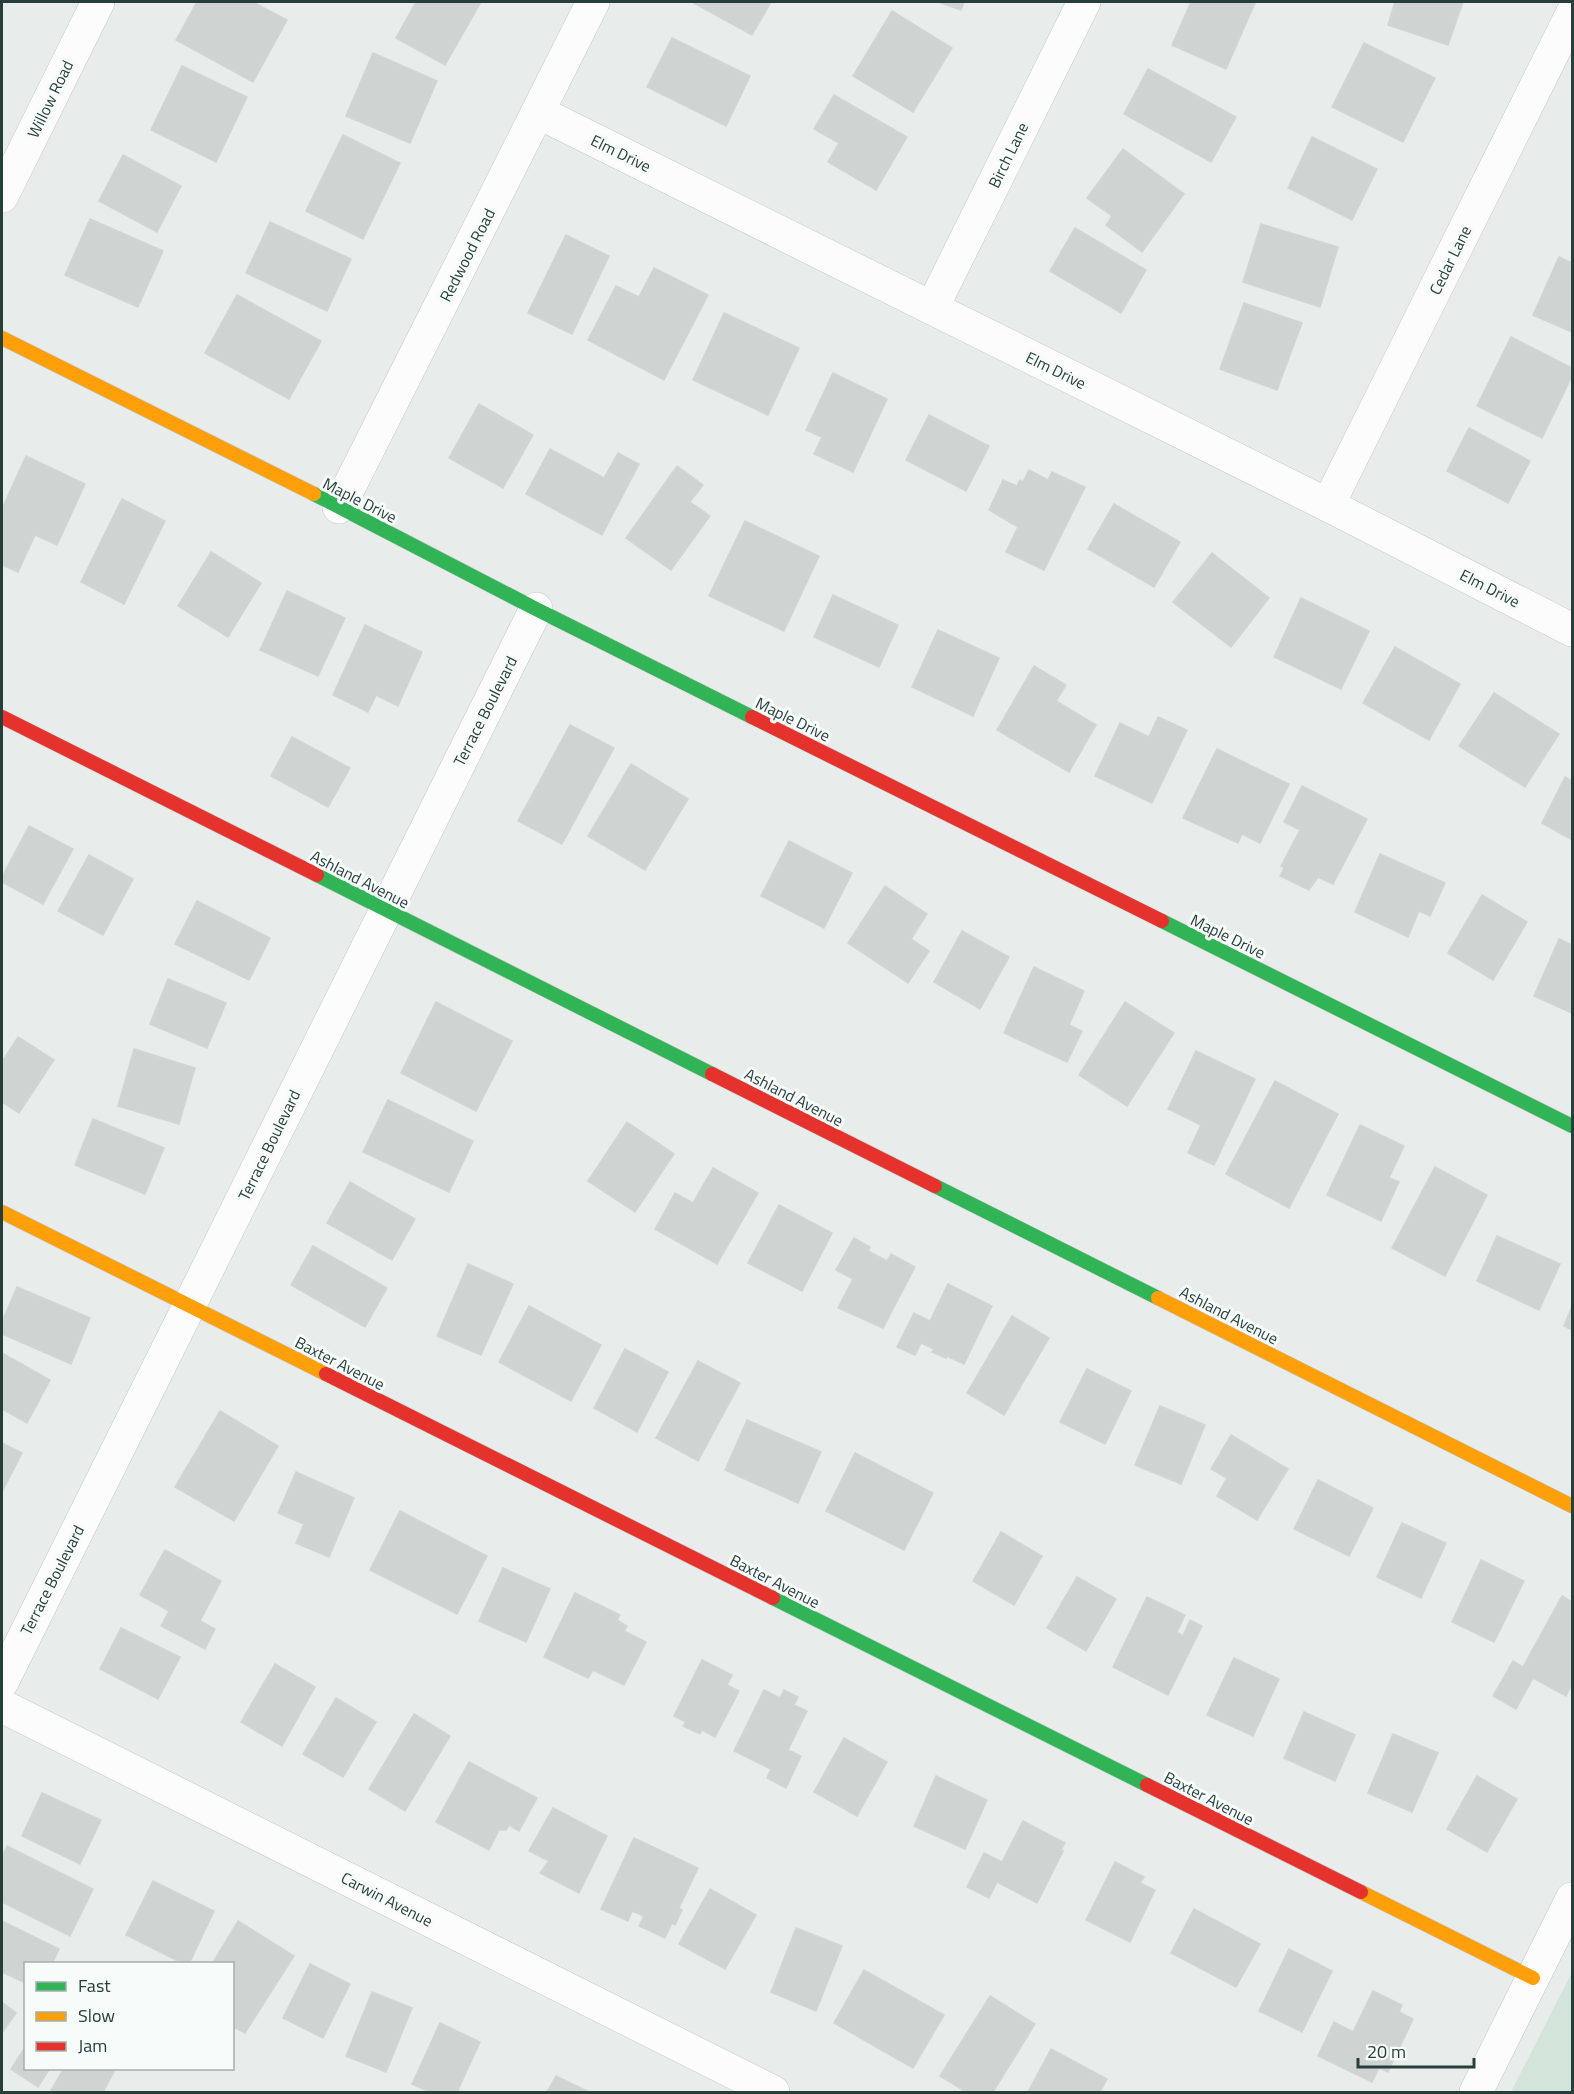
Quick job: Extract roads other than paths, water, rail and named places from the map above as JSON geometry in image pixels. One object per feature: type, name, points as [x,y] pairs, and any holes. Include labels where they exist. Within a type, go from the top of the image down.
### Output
[{"type":"street","name":"Willow Road","points":[[2,196],[98,2]]},
{"type":"street","name":"Redwood Road","points":[[339,507],[593,2]]},
{"type":"street","name":"Birch Lane","points":[[932,308],[1084,2]]},
{"type":"street","name":"Cedar Lane","points":[[1328,505],[1572,14]]},
{"type":"street","name":"Elm Drive","points":[[538,112],[1328,505],[1572,630]]},
{"type":"street","name":"Maple Drive","points":[[2,338],[339,507],[536,609],[1572,1126]]},
{"type":"street","name":"Terrace Boulevard","points":[[2,1682],[536,609]]},
{"type":"street","name":"Ashland Avenue","points":[[2,717],[1572,1506]]},
{"type":"street","name":"Baxter Avenue","points":[[2,1212],[1533,1978]]},
{"type":"street","name":"Carwin Avenue","points":[[2,1706],[773,2092]]},
{"type":"street","points":[[1476,2092],[1572,1899]]}]
